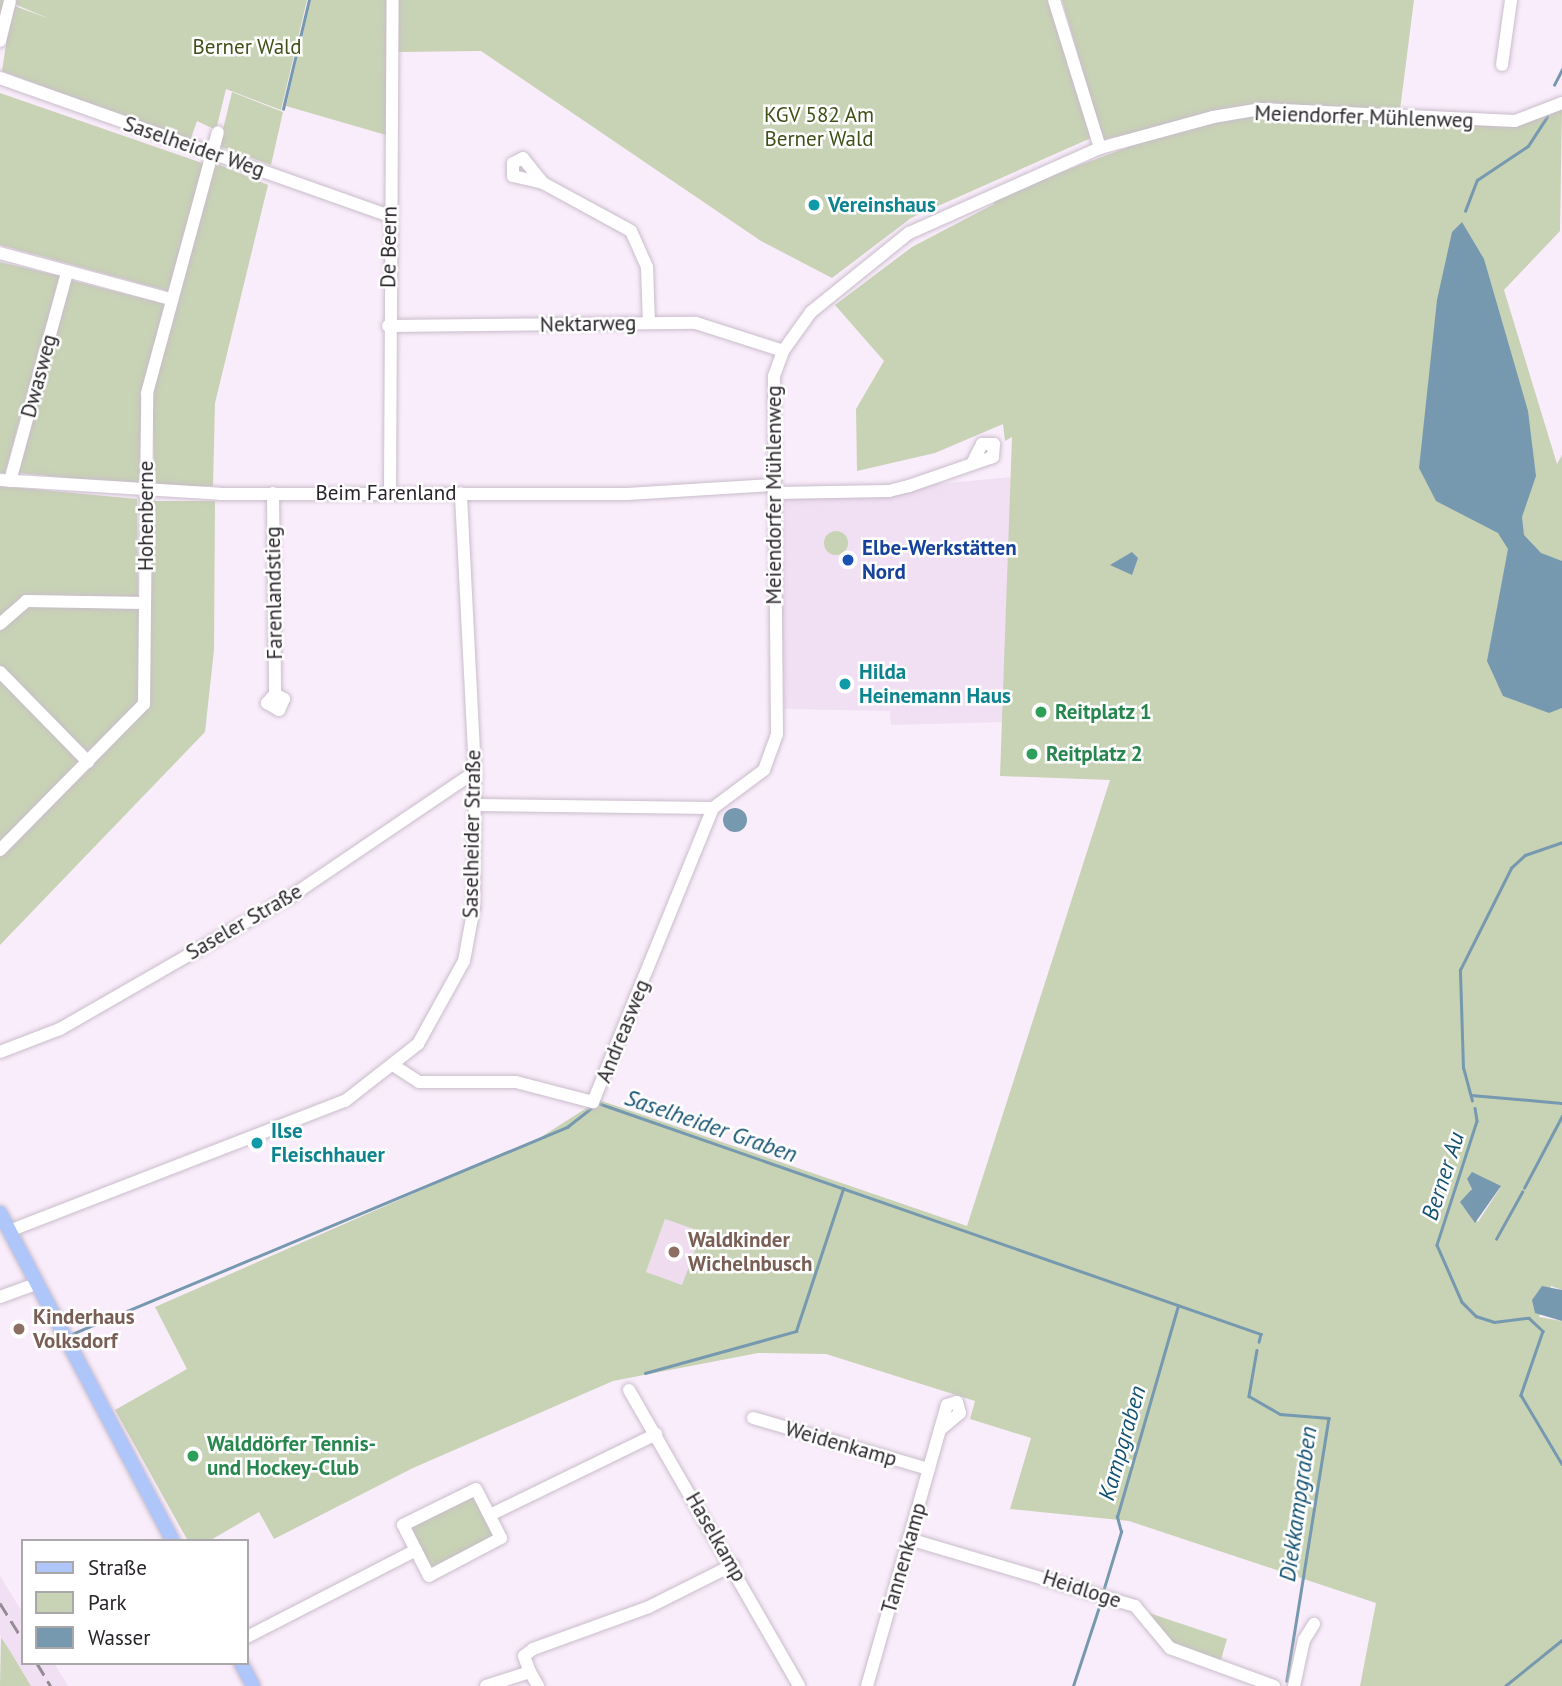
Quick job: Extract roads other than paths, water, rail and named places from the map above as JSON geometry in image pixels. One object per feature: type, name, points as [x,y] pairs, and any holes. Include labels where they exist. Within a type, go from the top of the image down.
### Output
[{"type":"main road","points":[[0,1213],[61,1335],[172,1539]]},
{"type":"main road","points":[[242,1665],[253,1686]]},
{"type":"street","name":"De Beern","points":[[390,493],[388,326],[393,0]]},
{"type":"street","points":[[1054,0],[1100,148]]},
{"type":"street","points":[[1502,65],[1511,0]]},
{"type":"street","points":[[0,41],[10,1]]},
{"type":"street","name":"Saselheider Weg","points":[[0,78],[389,216]]},
{"type":"street","name":"Meiendorfer Mühlenweg","points":[[713,808],[755,779],[775,747],[771,396],[783,351],[821,303],[909,233],[1100,148],[1261,110],[1493,122],[1562,103]]},
{"type":"street","name":"Hohenberne","points":[[0,850],[144,704],[147,393],[218,132]]},
{"type":"street","points":[[543,183],[631,231],[647,267],[649,323]]},
{"type":"street","points":[[0,253],[171,299]]},
{"type":"street","name":"Dwasweg","points":[[5,481],[67,272]]},
{"type":"street","name":"Nektarweg","points":[[388,326],[649,323],[735,331],[783,351]]},
{"type":"street","name":"Beim Farenland","points":[[5,481],[146,493],[461,494],[773,489],[889,491],[972,464]]},
{"type":"street","name":"Farenlandstieg","points":[[273,493],[275,694]]},
{"type":"street","name":"Saselheider Straße","points":[[9,1231],[345,1101],[396,1067],[418,1044],[464,961],[474,906],[475,772],[461,494]]},
{"type":"street","points":[[0,624],[26,600],[145,603]]},
{"type":"street","points":[[0,672],[88,762]]},
{"type":"street","name":"Saseler Straße","points":[[0,1052],[60,1028],[289,897],[475,772]]},
{"type":"street","points":[[476,805],[713,808]]},
{"type":"street","name":"Andreasweg","points":[[396,1067],[419,1083],[516,1082],[593,1102],[713,808]]},
{"type":"street","points":[[0,1297],[36,1284]]},
{"type":"street","name":"Haselkamp","points":[[629,1390],[733,1565],[799,1686]]},
{"type":"street","name":"Weidenkamp","points":[[753,1418],[929,1469]]},
{"type":"street","name":"Tannenkamp","points":[[867,1686],[940,1430]]},
{"type":"street","points":[[490,1515],[656,1434]]},
{"type":"street","points":[[476,1489],[501,1538],[429,1576],[415,1550],[403,1525],[476,1489]]},
{"type":"street","name":"Heidloge","points":[[909,1539],[1135,1606],[1170,1648],[1274,1686]]},
{"type":"street","points":[[248,1636],[415,1550]]},
{"type":"street","points":[[538,1686],[524,1656],[533,1650],[649,1606],[733,1565]]},
{"type":"street","points":[[1294,1686],[1304,1640],[1314,1624]]},
{"type":"street","points":[[486,1686],[530,1672]]},
{"type":"water","points":[[1462,222],[1484,259],[1528,411],[1536,476],[1522,517],[1524,535],[1541,553],[1562,561],[1562,708],[1549,713],[1503,696],[1487,661],[1508,549],[1498,533],[1436,501],[1419,468],[1437,300],[1452,232]]},
{"type":"water","points":[[1132,552],[1138,558],[1132,575],[1110,565]]},
{"type":"water","points":[[735,808],[744,811],[747,820],[744,829],[735,832],[726,829],[723,820],[726,811]]},
{"type":"water","points":[[1472,1172],[1501,1186],[1475,1223],[1460,1202],[1472,1189],[1467,1179]]},
{"type":"water","points":[[1542,1286],[1562,1290],[1562,1321],[1535,1313],[1532,1300]]},
{"type":"waterway","points":[[283,109],[309,0]]},
{"type":"waterway","name":"Berner Au","points":[[1554,85],[1562,69]]},
{"type":"waterway","name":"Berner Au","points":[[1465,211],[1477,180],[1528,146],[1547,117]]},
{"type":"waterway","name":"Berner Au","points":[[1472,1101],[1463,1068],[1460,970],[1511,868],[1525,855],[1562,842]]},
{"type":"waterway","points":[[1471,1095],[1562,1103]]},
{"type":"waterway","name":"Saselheider Graben","points":[[72,1334],[567,1127],[598,1103],[1261,1334],[1259,1342]]},
{"type":"waterway","name":"Berner Au","points":[[1475,1108],[1477,1121],[1437,1245],[1462,1302],[1476,1316],[1494,1322],[1529,1318],[1543,1331],[1521,1395],[1562,1464]]},
{"type":"waterway","points":[[1524,1188],[1562,1116]]},
{"type":"waterway","points":[[645,1373],[796,1331],[843,1189]]},
{"type":"waterway","points":[[1496,1239],[1522,1192]]},
{"type":"waterway","name":"Kampgraben","points":[[1104,1588],[1121,1532],[1117,1517],[1178,1306]]},
{"type":"waterway","name":"Diekkampgraben","points":[[1257,1350],[1249,1396],[1280,1414],[1329,1418],[1287,1681]]},
{"type":"waterway","name":"Kampgraben","points":[[1073,1686],[1101,1601]]},
{"type":"waterway","points":[[1505,1686],[1562,1640]]},
{"type":"railway","points":[[0,1603],[21,1637]]},
{"type":"railway","points":[[38,1665],[51,1686]]},
{"type":"place","name":"Vereinshaus","points":[[814,205]]},
{"type":"place","name":"Elbe-Werkstätten Nord","points":[[848,560]]},
{"type":"place","name":"Hilda Heinemann Haus","points":[[845,684]]},
{"type":"place","name":"Reitplatz 1","points":[[1041,712]]},
{"type":"place","name":"Reitplatz 2","points":[[1032,754]]},
{"type":"place","name":"Ilse Fleischhauer","points":[[257,1143]]},
{"type":"place","name":"Waldkinder Wichelnbusch","points":[[674,1252]]},
{"type":"place","name":"Kinderhaus Volksdorf","points":[[19,1329]]},
{"type":"place","name":"Walddörfer Tennis- und Hockey-Club","points":[[193,1456]]},
{"type":"park label","name":"Berner Wald","points":[[247,47]]},
{"type":"park label","name":"KGV 582 Am Berner Wald","points":[[819,127]]}]
